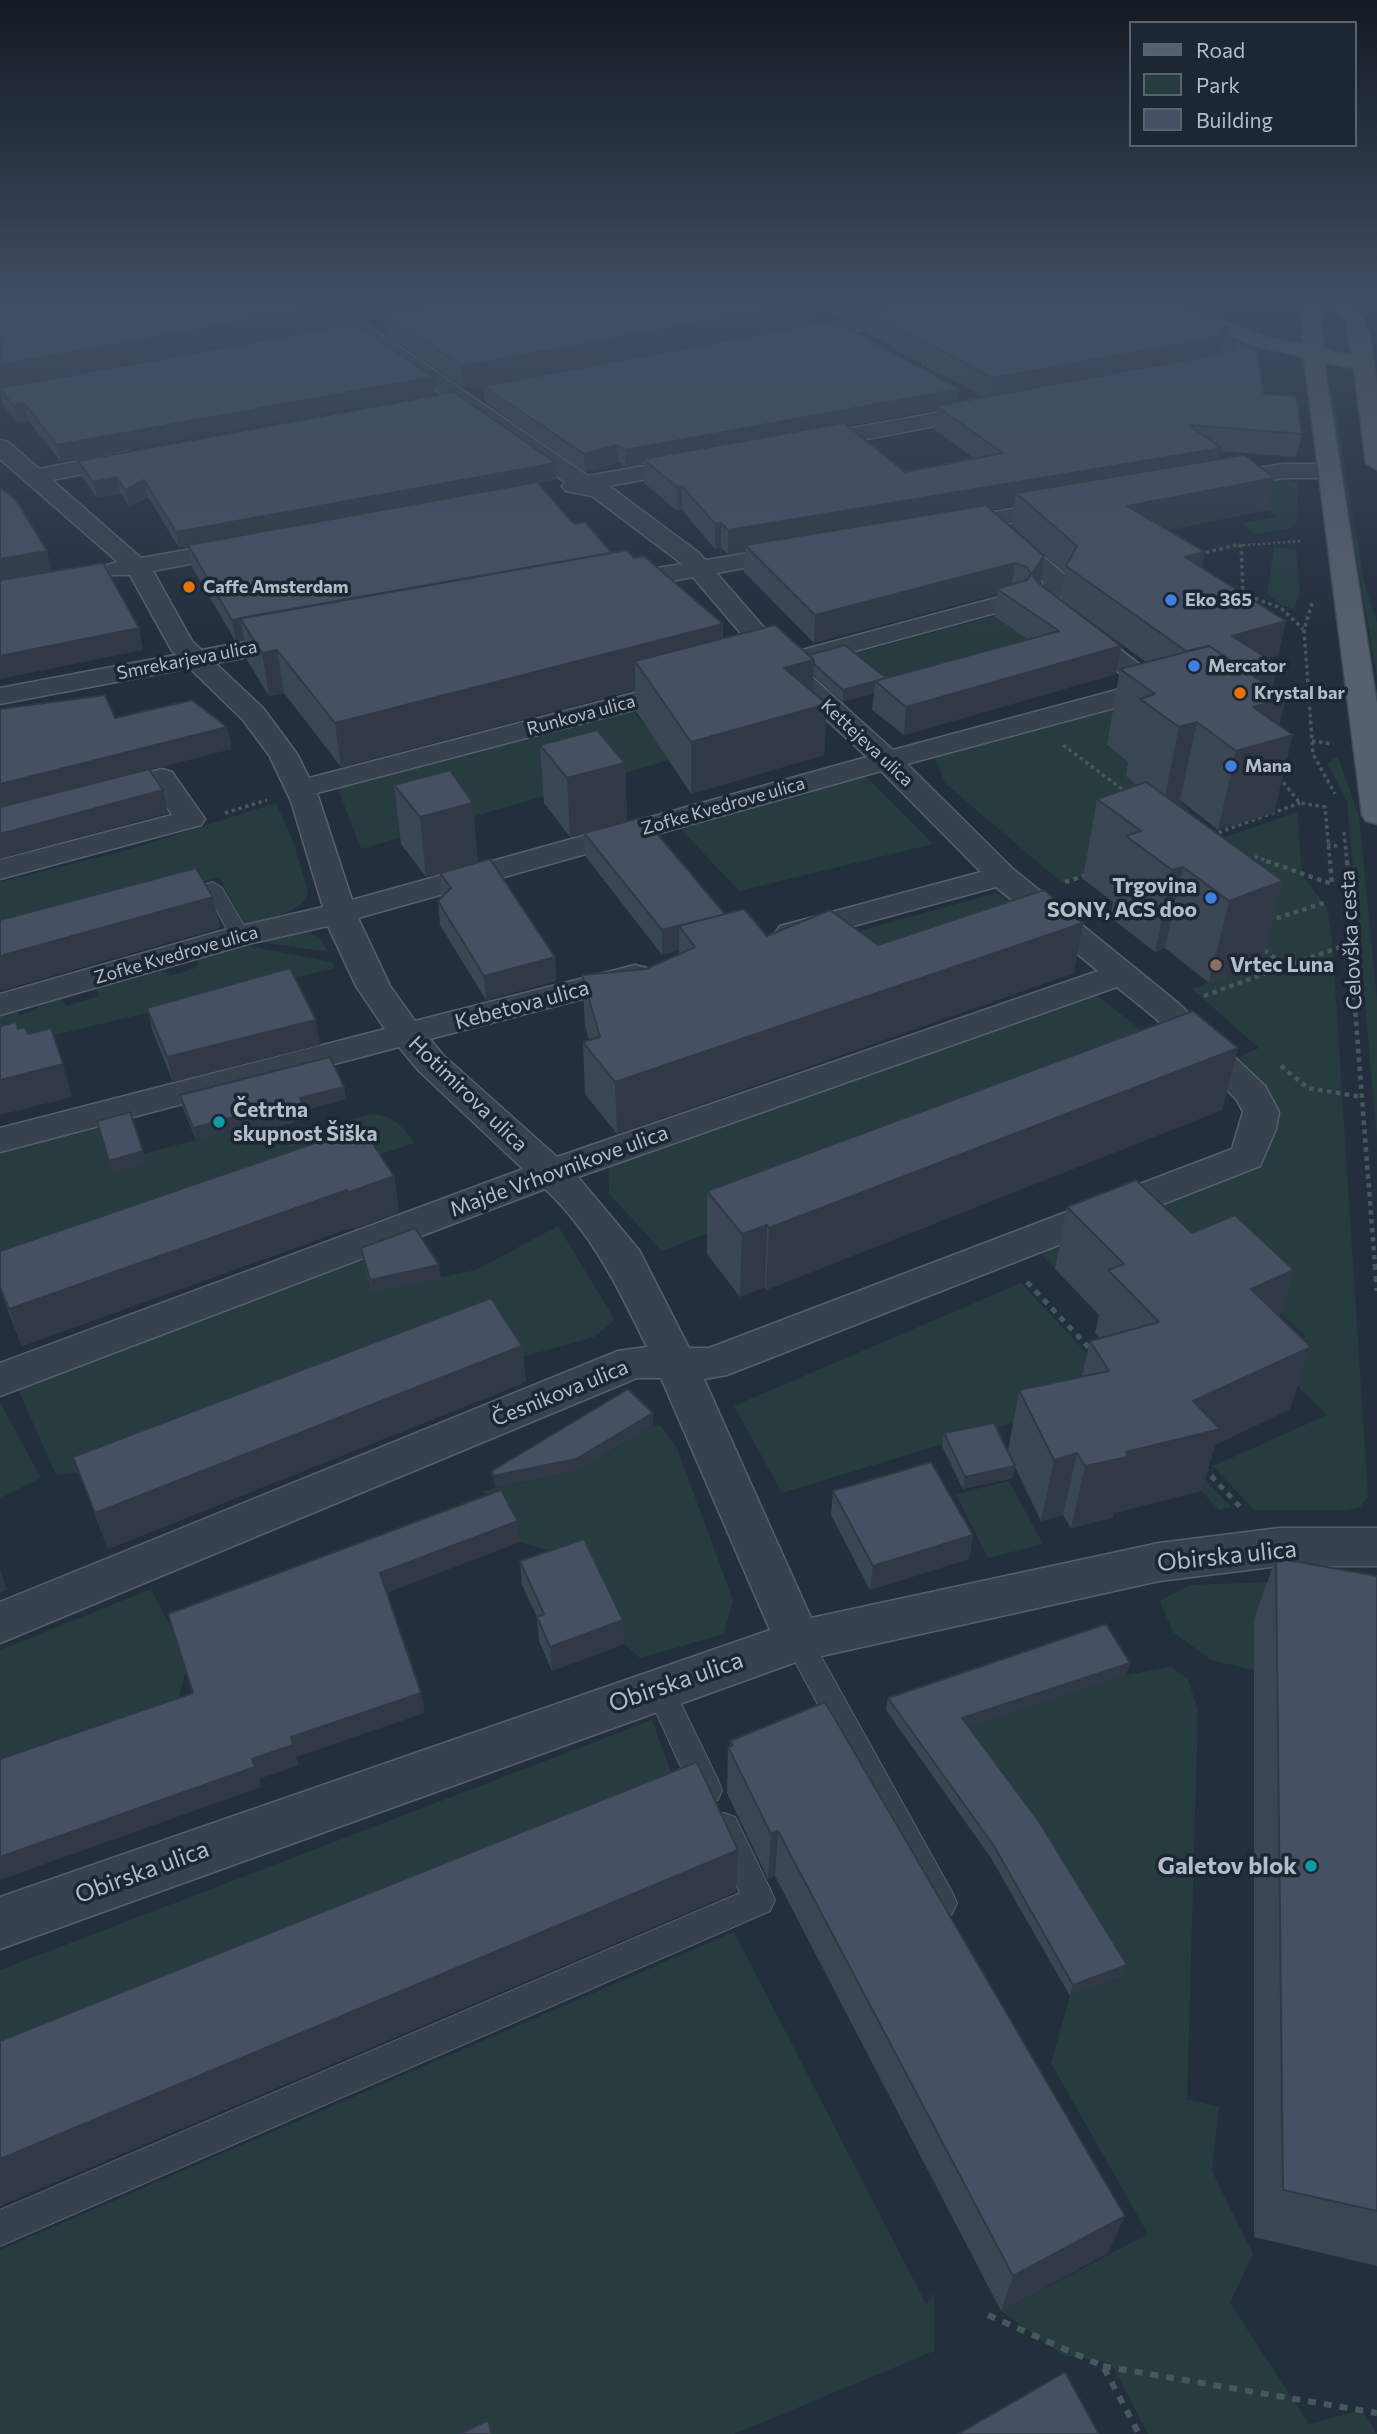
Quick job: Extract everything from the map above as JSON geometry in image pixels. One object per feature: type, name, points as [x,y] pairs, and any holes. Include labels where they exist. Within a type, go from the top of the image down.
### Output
[{"type":"main road","points":[[1319,411],[1354,627],[1377,815]]},
{"type":"main road","points":[[1373,411],[1377,463]]},
{"type":"street","name":"Kettejeva ulica","points":[[475,411],[584,484],[600,491],[690,558],[780,663],[887,760],[1013,886],[1166,1010],[1252,1094],[1261,1112],[1258,1129],[1247,1157]]},
{"type":"street","points":[[785,447],[984,411]]},
{"type":"street","name":"Hotimirova ulica","points":[[0,447],[136,566],[181,645],[264,726],[284,754],[300,789],[341,913],[369,977],[408,1036],[430,1063],[576,1196],[625,1260],[675,1362],[798,1641]]},
{"type":"street","points":[[34,477],[148,455]]},
{"type":"street","points":[[555,490],[717,460]]},
{"type":"street","points":[[1198,485],[1284,471],[1327,471]]},
{"type":"street","points":[[921,531],[1092,503]]},
{"type":"street","name":"Zofke Kvedrove ulica","points":[[0,1005],[240,936],[341,913],[887,760],[1156,688],[1044,603],[1057,581],[987,520]]},
{"type":"street","points":[[99,573],[267,542]]},
{"type":"street","points":[[595,587],[816,548]]},
{"type":"street","points":[[753,670],[1012,601]]},
{"type":"street","name":"Smrekarjeva ulica","points":[[0,696],[320,636]]},
{"type":"street","name":"Runkova ulica","points":[[300,789],[713,681]]},
{"type":"street","points":[[0,870],[190,820],[162,778],[81,799]]},
{"type":"street","points":[[764,940],[1013,886]]},
{"type":"street","name":"Kebetova ulica","points":[[0,1140],[658,969]]},
{"type":"street","name":"Majde Vrhovnikove ulica","points":[[0,1380],[552,1174],[1123,974]]},
{"type":"street","name":"Česnikova ulica","points":[[0,1623],[633,1362],[712,1364],[1247,1157]]},
{"type":"street","name":"Obirska ulica","points":[[0,1923],[798,1641],[1159,1562],[1279,1548],[1377,1548]]},
{"type":"lane","points":[[160,903],[213,888],[240,936]]},
{"type":"lane","points":[[798,1641],[952,1923]]},
{"type":"lane","points":[[0,2228],[758,1900],[659,1688]]},
{"type":"path","points":[[1188,557],[1241,544],[1302,541]]},
{"type":"path","points":[[1241,544],[1243,594],[1281,608],[1304,630]]},
{"type":"path","points":[[1314,598],[1304,630],[1312,741],[1322,774],[1341,804]]},
{"type":"path","points":[[1030,721],[1128,793]]},
{"type":"path","points":[[1312,741],[1337,745]]},
{"type":"path","points":[[1278,776],[1300,803]]},
{"type":"path","points":[[190,820],[217,816],[300,789]]},
{"type":"path","points":[[1205,838],[1300,803],[1325,807],[1332,884],[1256,857],[1246,861]]},
{"type":"path","name":"Celovška cesta","points":[[1344,830],[1352,908],[1348,918],[1349,944],[1377,1291]]},
{"type":"path","points":[[1327,845],[1337,846]]},
{"type":"path","points":[[1013,886],[1095,873]]},
{"type":"path","points":[[1261,923],[1327,902]]},
{"type":"path","points":[[1262,912],[1273,920]]},
{"type":"path","points":[[1166,1010],[1349,944]]},
{"type":"path","points":[[1257,945],[1284,966]]},
{"type":"path","points":[[1308,1088],[1362,1097]]},
{"type":"path","points":[[999,1253],[1102,1361]]},
{"type":"path","points":[[1195,1459],[1279,1548]]},
{"type":"path","points":[[988,2315],[1103,2365],[1377,2413]]},
{"type":"path","points":[[1103,2365],[1139,2434]]},
{"type":"green space","points":[[1332,411],[1336,411],[1364,583],[1377,622],[1377,678]]},
{"type":"green space","points":[[1280,477],[1297,483],[1298,516],[1295,527],[1255,534],[1241,523],[1277,517],[1243,491]]},
{"type":"green space","points":[[1274,547],[1296,550],[1300,592],[1294,609],[1281,605],[1267,593]]},
{"type":"green space","points":[[994,616],[1041,648],[885,690],[845,656]]},
{"type":"green space","points":[[1156,688],[1108,746],[1141,772],[1163,806],[1180,800],[1214,841],[1297,812],[1302,875],[1327,908],[1332,938],[1368,1496],[1360,1507],[1346,1510],[1254,1510],[1213,1466],[1327,1415],[1268,1356],[1306,1337],[1220,1259],[1140,1234],[1055,1269],[1039,1252],[1263,1162],[1275,1103],[1239,1057],[1259,1048],[1192,989],[1264,961],[1129,862],[1062,883],[945,783],[935,758],[1030,721]]},
{"type":"green space","points":[[629,707],[647,728],[811,719],[361,849],[337,786]]},
{"type":"green space","points":[[1338,757],[1359,816],[1377,1000],[1377,1139],[1347,801],[1328,765],[1332,759]]},
{"type":"green space","points":[[861,772],[933,844],[739,891],[677,825]]},
{"type":"green space","points":[[276,803],[293,841],[308,892],[305,899],[291,910],[244,924],[219,877],[0,937],[0,882],[131,849]]},
{"type":"green space","points":[[996,893],[1036,922],[863,978],[813,944]]},
{"type":"green space","points":[[307,928],[306,932],[319,937],[328,952],[256,941]]},
{"type":"green space","points":[[243,945],[332,962],[335,968],[0,1048],[0,1015],[17,1010],[20,1015],[38,1009],[36,1004],[62,997],[66,1006],[99,996],[95,987],[163,968],[169,976],[199,967],[196,958]]},
{"type":"green space","points":[[1087,988],[1171,1053],[662,1251],[609,1194],[608,1152]]},
{"type":"green space","points":[[370,1114],[384,1116],[395,1122],[414,1143],[322,1174],[0,1270],[0,1152],[101,1125],[113,1173],[143,1154],[251,1125],[262,1144]]},
{"type":"green space","points":[[558,1226],[615,1320],[594,1337],[92,1476],[74,1473],[56,1475],[17,1387],[357,1258],[364,1263],[372,1292],[476,1270]]},
{"type":"green space","points":[[1021,1283],[1231,1507],[1219,1510],[1110,1393],[782,1493],[734,1406]]},
{"type":"green space","points":[[0,1402],[41,1478],[0,1498]]},
{"type":"green space","points":[[660,1425],[677,1448],[733,1600],[724,1634],[640,1658],[624,1644],[585,1563],[520,1542],[504,1511],[482,1491],[577,1471],[653,1426]]},
{"type":"green space","points":[[1009,1481],[1043,1544],[988,1558],[956,1494]]},
{"type":"green space","points":[[1325,1580],[1254,1670],[1211,1660],[1173,1632],[1160,1601],[1189,1585]]},
{"type":"green space","points":[[151,1589],[175,1635],[186,1670],[179,1697],[0,1758],[0,1650]]},
{"type":"green space","points":[[1171,1667],[1188,1679],[1198,1711],[1187,2099],[1219,2107],[1212,2171],[1253,2254],[1230,2303],[1309,2424],[1362,2410],[1377,2434],[1148,2434],[1111,2363],[1063,2355],[1001,2311],[1148,2234],[1051,2063],[1070,1996],[1122,1977],[960,1730],[1126,1675]]},
{"type":"green space","points":[[652,1720],[672,1775],[0,2051],[0,1970]]},
{"type":"green space","points":[[734,1932],[926,2304],[934,2293],[934,2351],[734,2434],[0,2434],[0,2250]]},
{"type":"building","points":[[30,411],[247,411],[57,445]]},
{"type":"building","points":[[353,411],[481,411],[556,463],[176,532],[144,480],[125,490],[117,477],[93,482],[78,461]]},
{"type":"building","points":[[520,411],[841,411],[625,450],[618,445],[584,454]]},
{"type":"building","points":[[943,411],[1298,411],[1302,434],[1189,425],[1221,448],[728,530],[721,523],[715,524],[682,486],[677,487],[643,459],[844,423],[905,472],[1003,453]]},
{"type":"building","points":[[1244,455],[1275,478],[1127,506],[1205,552],[1185,557],[1286,621],[1232,636],[1278,665],[1250,673],[1209,646],[1186,651],[1066,566],[1077,546],[1016,493]]},
{"type":"building","points":[[537,482],[574,524],[585,522],[612,553],[232,620],[188,545]]},
{"type":"building","points":[[0,488],[16,500],[47,551],[0,559]]},
{"type":"building","points":[[986,505],[1044,556],[1032,574],[1037,582],[1121,646],[906,707],[875,681],[1059,631],[997,589],[1027,580],[1031,574],[1027,567],[1015,563],[815,615],[745,545]]},
{"type":"building","points":[[627,550],[634,558],[644,556],[723,624],[335,723],[277,650],[262,653],[240,618]]},
{"type":"building","points":[[103,563],[139,628],[0,656],[0,580]]},
{"type":"building","points":[[775,625],[814,660],[784,668],[827,704],[691,742],[635,661]]},
{"type":"building","points":[[845,645],[886,678],[843,690],[814,664],[809,655]]},
{"type":"building","points":[[1209,646],[1286,698],[1253,707],[1293,735],[1236,751],[1197,722],[1179,727],[1140,699],[1155,694],[1120,669]]},
{"type":"building","points":[[105,695],[115,718],[192,700],[227,727],[0,784],[0,709]]},
{"type":"building","points":[[597,730],[625,763],[567,778],[540,745]]},
{"type":"building","points":[[149,769],[163,790],[0,834],[0,807]]},
{"type":"building","points":[[450,770],[473,803],[420,817],[394,785]]},
{"type":"building","points":[[1146,782],[1283,881],[1229,901],[1183,867],[1172,870],[1126,836],[1141,831],[1097,799]]},
{"type":"building","points":[[643,817],[725,914],[662,930],[584,833]]},
{"type":"building","points":[[490,859],[555,957],[484,976],[438,901],[451,888],[440,873]]},
{"type":"building","points":[[196,868],[213,897],[0,956],[0,920]]},
{"type":"building","points":[[1044,890],[1083,923],[615,1082],[583,1042],[600,1037],[582,975],[646,969],[695,947],[679,926],[744,909],[767,936],[830,910],[878,945]]},
{"type":"building","points":[[290,968],[316,1020],[167,1057],[147,1008]]},
{"type":"building","points":[[1193,1011],[1238,1048],[769,1228],[767,1225],[742,1234],[707,1191]]},
{"type":"building","points":[[16,1022],[18,1029],[25,1027],[28,1034],[51,1028],[63,1064],[0,1080],[0,1026]]},
{"type":"building","points":[[330,1057],[344,1087],[300,1098],[304,1106],[251,1120],[248,1113],[193,1128],[180,1095]]},
{"type":"building","points":[[130,1112],[143,1151],[109,1161],[97,1121]]},
{"type":"building","points":[[362,1127],[394,1176],[347,1193],[347,1190],[9,1309],[0,1287],[0,1251]]},
{"type":"building","points":[[1136,1180],[1192,1233],[1235,1215],[1294,1270],[1251,1289],[1311,1347],[1193,1401],[1220,1429],[1126,1452],[1128,1457],[1085,1466],[1077,1453],[1054,1460],[1019,1390],[1109,1371],[1090,1341],[1159,1322],[1108,1270],[1124,1264],[1067,1207]]},
{"type":"building","points":[[415,1228],[439,1265],[370,1280],[361,1248]]},
{"type":"building","points":[[491,1298],[522,1346],[95,1513],[73,1457]]},
{"type":"building","points":[[628,1389],[653,1413],[576,1459],[493,1476],[492,1471]]},
{"type":"building","points":[[994,1423],[1015,1466],[965,1477],[944,1433]]},
{"type":"building","points":[[931,1462],[973,1535],[873,1566],[833,1491]]},
{"type":"building","points":[[501,1490],[518,1521],[380,1573],[421,1693],[291,1737],[293,1745],[252,1759],[255,1767],[0,1857],[0,1759],[193,1693],[168,1614]]},
{"type":"building","points":[[584,1539],[623,1620],[550,1647],[537,1617],[544,1614],[520,1561]]},
{"type":"building","name":"Galetov blok","points":[[1276,1558],[1377,1576],[1377,2211],[1283,2190]]},
{"type":"building","points":[[1106,1624],[1130,1663],[962,1718],[1040,1823],[1127,1965],[1073,1985],[994,1846],[888,1698]]},
{"type":"building","points":[[825,1702],[1125,2216],[1013,2276],[778,1831],[771,1834],[728,1747],[733,1745],[730,1741]]},
{"type":"building","points":[[697,1762],[738,1850],[0,2159],[0,2041]]},
{"type":"building","points":[[1065,2372],[1099,2434],[958,2434]]},
{"type":"building","points":[[488,2420],[492,2434],[460,2434]]},
{"type":"place","name":"Caffe Amsterdam","points":[[189,587]]},
{"type":"place","name":"Eko 365","points":[[1171,600]]},
{"type":"place","name":"Mercator","points":[[1194,666]]},
{"type":"place","name":"Krystal bar","points":[[1240,693]]},
{"type":"place","name":"Mana","points":[[1231,766]]},
{"type":"place","name":"Trgovina SONY, ACS doo","points":[[1211,898]]},
{"type":"place","name":"Vrtec Luna","points":[[1216,965]]},
{"type":"place","name":"Četrtna skupnost Šiška","points":[[219,1122]]},
{"type":"place","name":"Galetov blok","points":[[1311,1866]]}]
